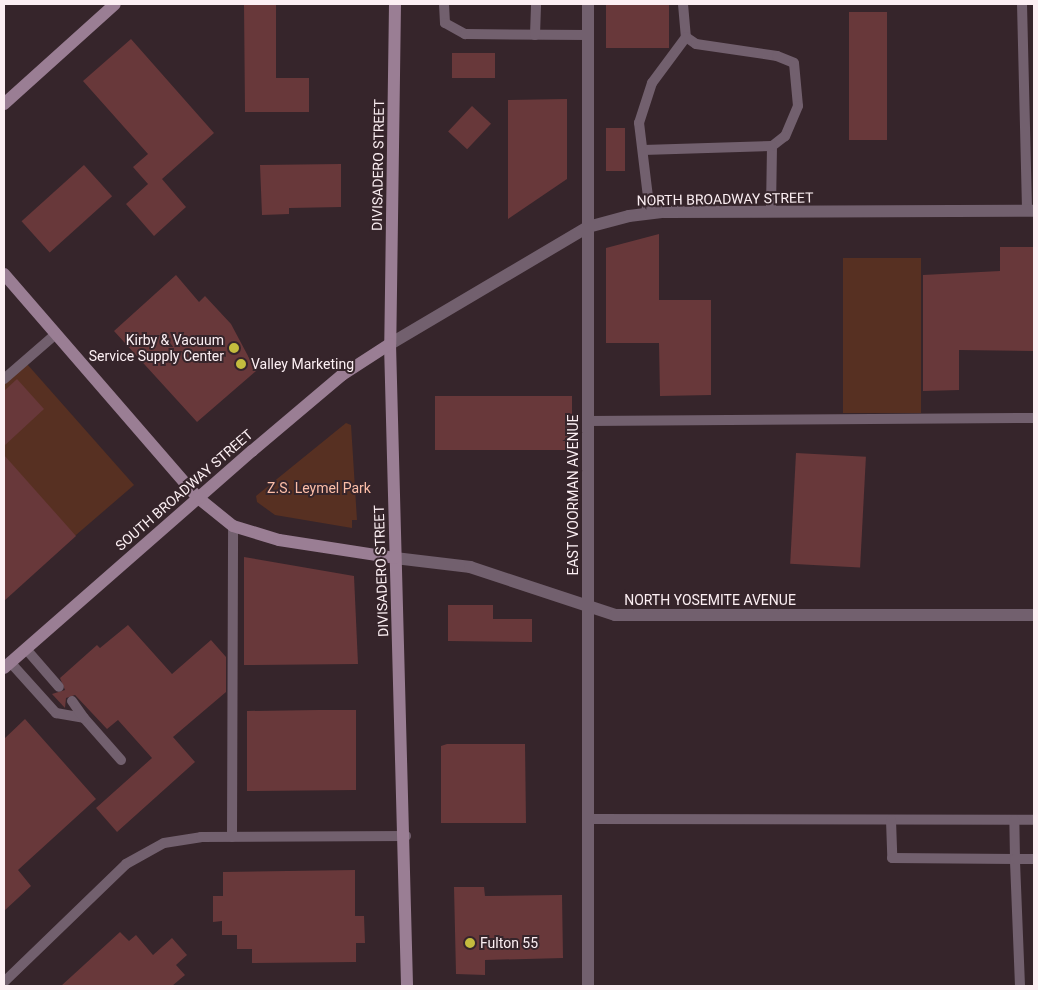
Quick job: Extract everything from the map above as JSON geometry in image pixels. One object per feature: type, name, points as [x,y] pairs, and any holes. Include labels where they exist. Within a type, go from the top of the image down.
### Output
[{"type":"main road","points":[[4,104],[115,4]]},
{"type":"main road","name":"DIVISADERO STREET","points":[[395,4],[390,344],[395,558],[406,836],[407,986]]},
{"type":"main road","points":[[4,274],[197,497],[233,526],[279,540],[395,558]]},
{"type":"main road","name":"SOUTH BROADWAY STREET","points":[[7,665],[197,497],[342,375],[390,344]]},
{"type":"street","name":"EAST VOORMAN AVENUE","points":[[588,4],[588,986]]},
{"type":"street","name":"NORTH BROADWAY STREET","points":[[390,344],[588,227],[646,214],[1031,211]]},
{"type":"street","name":"NORTH YOSEMITE AVENUE","points":[[395,558],[470,567],[588,608],[626,616],[1034,615]]},
{"type":"lane","points":[[444,4],[445,23],[465,34],[588,35]]},
{"type":"lane","points":[[535,35],[536,4]]},
{"type":"lane","points":[[646,214],[643,150],[638,123],[652,83],[686,37],[682,4]]},
{"type":"lane","points":[[1022,4],[1029,33],[1031,211]]},
{"type":"lane","points":[[643,150],[772,146],[785,136],[798,106],[794,63],[777,56],[696,44],[686,37]]},
{"type":"lane","points":[[771,212],[772,146]]},
{"type":"lane","points":[[4,379],[56,334]]},
{"type":"lane","points":[[588,421],[1034,418]]},
{"type":"lane","points":[[232,837],[233,526]]},
{"type":"lane","points":[[26,649],[60,687]]},
{"type":"lane","points":[[7,665],[56,713],[84,718]]},
{"type":"lane","points":[[72,701],[84,718],[122,760]]},
{"type":"lane","points":[[589,819],[1034,820]]},
{"type":"lane","points":[[891,820],[892,858],[1034,859]]},
{"type":"lane","points":[[1014,820],[1020,986]]},
{"type":"lane","points":[[4,982],[139,855],[176,840],[232,837],[406,836]]},
{"type":"green space","points":[[843,258],[921,258],[921,413],[843,413]]},
{"type":"green space","points":[[27,364],[134,485],[4,597],[4,384]]},
{"type":"green space","name":"Z.S. Leymel Park","points":[[346,423],[351,425],[357,520],[352,520],[352,528],[275,515],[257,502],[256,496]]},
{"type":"building","points":[[244,4],[276,4],[276,78],[309,78],[309,112],[245,112]]},
{"type":"building","points":[[606,4],[669,4],[669,48],[606,48]]},
{"type":"building","points":[[849,12],[887,12],[887,140],[849,140]]},
{"type":"building","points":[[131,39],[214,133],[162,179],[186,207],[154,236],[126,204],[148,184],[133,167],[148,154],[83,81]]},
{"type":"building","points":[[452,53],[495,53],[495,78],[452,78]]},
{"type":"building","points":[[567,99],[567,179],[508,219],[508,100]]},
{"type":"building","points":[[472,106],[491,124],[467,149],[448,132]]},
{"type":"building","points":[[606,128],[625,128],[625,171],[606,171]]},
{"type":"building","points":[[341,164],[341,207],[289,208],[289,214],[262,215],[260,165]]},
{"type":"building","points":[[84,165],[112,196],[50,252],[22,221]]},
{"type":"building","points":[[659,234],[659,300],[711,300],[711,395],[660,396],[659,343],[606,343],[606,248]]},
{"type":"building","points":[[1000,247],[1034,247],[1034,351],[959,350],[959,390],[923,391],[923,275],[1000,271]]},
{"type":"building","points":[[176,275],[199,302],[205,296],[231,324],[256,371],[197,422],[114,331]]},
{"type":"building","points":[[17,379],[44,409],[4,446],[4,391]]},
{"type":"building","points":[[435,396],[572,396],[572,450],[435,450]]},
{"type":"building","points":[[796,453],[866,457],[860,568],[790,564]]},
{"type":"building","points":[[4,455],[76,536],[4,601]]},
{"type":"building","points":[[244,557],[354,576],[358,664],[244,665]]},
{"type":"building","points":[[448,605],[493,605],[493,619],[532,619],[532,642],[448,641]]},
{"type":"building","points":[[128,625],[172,674],[211,640],[226,657],[226,692],[173,737],[195,762],[117,832],[96,808],[152,758],[118,720],[107,729],[75,695],[66,698],[65,708],[52,694],[65,690],[60,678],[97,645],[100,648]]},
{"type":"building","points":[[356,710],[356,790],[247,791],[247,711]]},
{"type":"building","points":[[25,719],[96,799],[18,870],[31,886],[4,911],[4,739]]},
{"type":"building","points":[[447,744],[525,744],[526,823],[441,823],[441,746]]},
{"type":"building","points":[[355,870],[355,916],[364,916],[365,943],[356,943],[356,962],[252,963],[252,949],[237,949],[237,935],[222,935],[222,921],[213,922],[213,896],[223,896],[223,872]]},
{"type":"building","points":[[454,887],[484,887],[485,896],[562,895],[563,958],[485,960],[485,975],[456,974]]},
{"type":"building","points":[[120,932],[129,941],[136,935],[153,955],[172,938],[187,955],[176,965],[185,975],[172,986],[61,986]]},
{"type":"place","name":"Kirby & Vacuum Service Supply Center","points":[[234,348]]},
{"type":"place","name":"Valley Marketing","points":[[241,364]]},
{"type":"place","name":"Fulton 55","points":[[470,943]]}]
